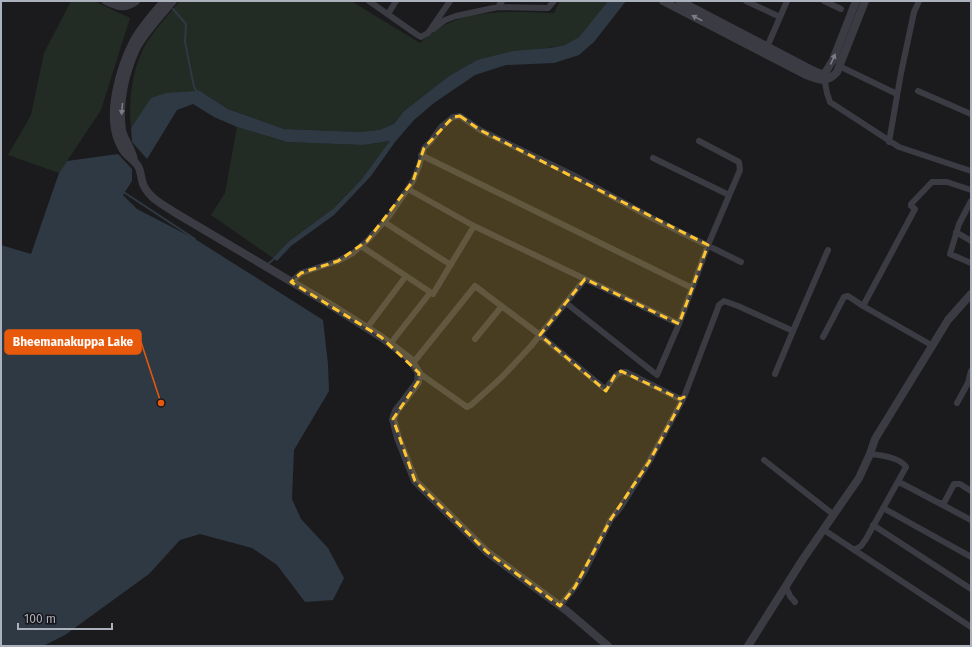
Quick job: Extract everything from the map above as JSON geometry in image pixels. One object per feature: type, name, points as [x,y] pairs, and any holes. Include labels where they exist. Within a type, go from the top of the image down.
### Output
[{"type":"street","points":[[106,1],[115,6],[122,7],[128,6],[136,1]]},
{"type":"street","points":[[164,1],[149,18],[133,41],[124,63],[114,106],[114,128],[118,141],[124,152],[139,168],[147,192],[153,198],[174,212],[381,337],[410,359],[419,373],[466,407],[471,405],[501,378],[540,335],[585,279]]},
{"type":"street","points":[[134,161],[133,154],[122,130],[121,119],[125,85],[136,49],[173,1]]},
{"type":"street","points":[[369,1],[421,37],[445,20],[500,4],[548,8],[554,1]]},
{"type":"street","points":[[388,14],[396,1]]},
{"type":"street","points":[[428,33],[450,1]]},
{"type":"street","points":[[664,1],[806,75],[832,78],[837,72],[865,1]]},
{"type":"street","points":[[680,1],[821,74],[824,77]]},
{"type":"street","points":[[746,1],[780,17]]},
{"type":"street","points":[[767,47],[787,1]]},
{"type":"street","points":[[824,1],[841,9]]},
{"type":"street","points":[[856,1],[833,60],[824,77],[830,102],[899,148],[971,171]]},
{"type":"street","points":[[890,142],[897,94],[914,12],[919,1]]},
{"type":"street","points":[[839,66],[897,94]]},
{"type":"street","points":[[918,91],[971,114]]},
{"type":"street","points":[[291,282],[300,273],[338,261],[353,253],[367,241],[384,222],[408,189],[415,177],[424,148],[444,124],[454,116],[460,116],[480,130],[572,175],[650,217],[742,262]]},
{"type":"street","points":[[566,303],[657,375],[679,324],[708,245],[740,170],[739,162],[699,141]]},
{"type":"street","points":[[421,155],[692,288]]},
{"type":"street","points":[[653,158],[729,195]]},
{"type":"street","points":[[863,306],[915,209],[911,206],[911,204],[932,182],[947,182],[971,190]]},
{"type":"street","points":[[408,189],[474,226],[679,324]]},
{"type":"street","points":[[971,201],[959,224],[950,254],[971,263]]},
{"type":"street","points":[[384,222],[450,265]]},
{"type":"street","points":[[394,339],[430,293],[433,294],[474,226]]},
{"type":"street","points":[[956,232],[971,240]]},
{"type":"street","points":[[361,246],[430,293]]},
{"type":"street","points":[[775,374],[828,250]]},
{"type":"street","points":[[370,324],[406,276]]},
{"type":"street","points":[[413,363],[476,286],[540,335],[605,389],[615,375],[621,371],[626,372],[680,399],[684,397]]},
{"type":"street","points":[[748,646],[786,586],[860,478],[875,439],[948,320],[971,294]]},
{"type":"street","points":[[823,337],[846,296],[848,296],[932,346]]},
{"type":"street","points":[[560,606],[585,571],[611,519],[624,502],[649,462],[684,397],[719,305],[724,301],[733,304],[793,331]]},
{"type":"street","points":[[475,339],[502,306]]},
{"type":"street","points":[[957,403],[968,383],[971,371]]},
{"type":"street","points":[[419,373],[418,382],[396,410],[392,419],[415,481],[487,552],[560,606],[608,646]]},
{"type":"street","points":[[854,550],[861,546],[866,539],[906,467],[904,464],[881,455],[870,454]]},
{"type":"street","points":[[764,460],[834,515]]},
{"type":"street","points":[[899,482],[971,520]]},
{"type":"street","points":[[939,503],[944,503],[954,484],[960,484],[971,491]]},
{"type":"street","points":[[883,508],[971,557]]},
{"type":"street","points":[[874,524],[971,589]]},
{"type":"street","points":[[824,530],[971,627]]},
{"type":"street","points":[[786,586],[790,596],[795,602]]},
{"type":"highlighted area","points":[[460,116],[480,130],[708,245],[679,324],[585,279],[540,335],[606,391],[615,375],[621,371],[680,399],[684,397],[649,462],[611,519],[575,587],[560,606],[487,552],[415,481],[393,419],[418,382],[419,373],[381,337],[291,282],[301,273],[338,261],[367,241],[413,181],[424,148],[453,117]]},
{"type":"shaded area","points":[[71,1],[94,1],[130,18],[101,110],[59,173],[8,155],[31,115],[44,53]]},
{"type":"shaded area","points":[[180,1],[351,1],[420,43],[439,28],[466,17],[481,14],[510,12],[554,13],[560,1],[608,1],[579,37],[565,45],[477,60],[449,76],[404,111],[394,124],[379,130],[359,132],[284,129],[228,109],[200,91],[131,128],[130,106],[132,84],[138,62],[147,42]]},
{"type":"shaded area","points":[[608,1],[626,1],[594,42],[579,55],[554,63],[506,65],[475,75],[434,103],[414,120],[395,142],[371,176],[334,215],[291,246],[277,261],[273,258],[288,242],[334,208],[361,180],[390,141],[363,145],[287,142],[237,127],[214,117],[193,104],[177,110],[147,159],[132,142],[131,128],[151,98],[166,93],[200,91],[228,109],[284,129],[359,132],[379,130],[394,124],[404,111],[449,76],[477,60],[513,51],[550,48],[565,45],[579,37]]},
{"type":"shaded area","points":[[237,127],[287,142],[363,145],[391,141],[361,180],[334,208],[288,242],[273,258],[211,215],[225,193]]},
{"type":"shaded area","points":[[118,154],[132,169],[132,181],[123,195],[137,209],[195,239],[323,320],[328,364],[329,391],[294,450],[292,499],[301,519],[328,548],[344,578],[333,600],[305,602],[277,565],[252,548],[200,534],[180,540],[149,574],[65,635],[43,646],[1,646],[1,245],[31,254],[59,173],[67,161]]},
{"type":"waterway","points":[[173,9],[186,24],[185,42],[194,87],[198,93]]},
{"type":"waterway","points":[[122,191],[195,239]]},
{"type":"waterway","points":[[269,263],[275,258]]},
{"type":"place","name":"Bheemanakuppa Lake","points":[[161,403]]}]
